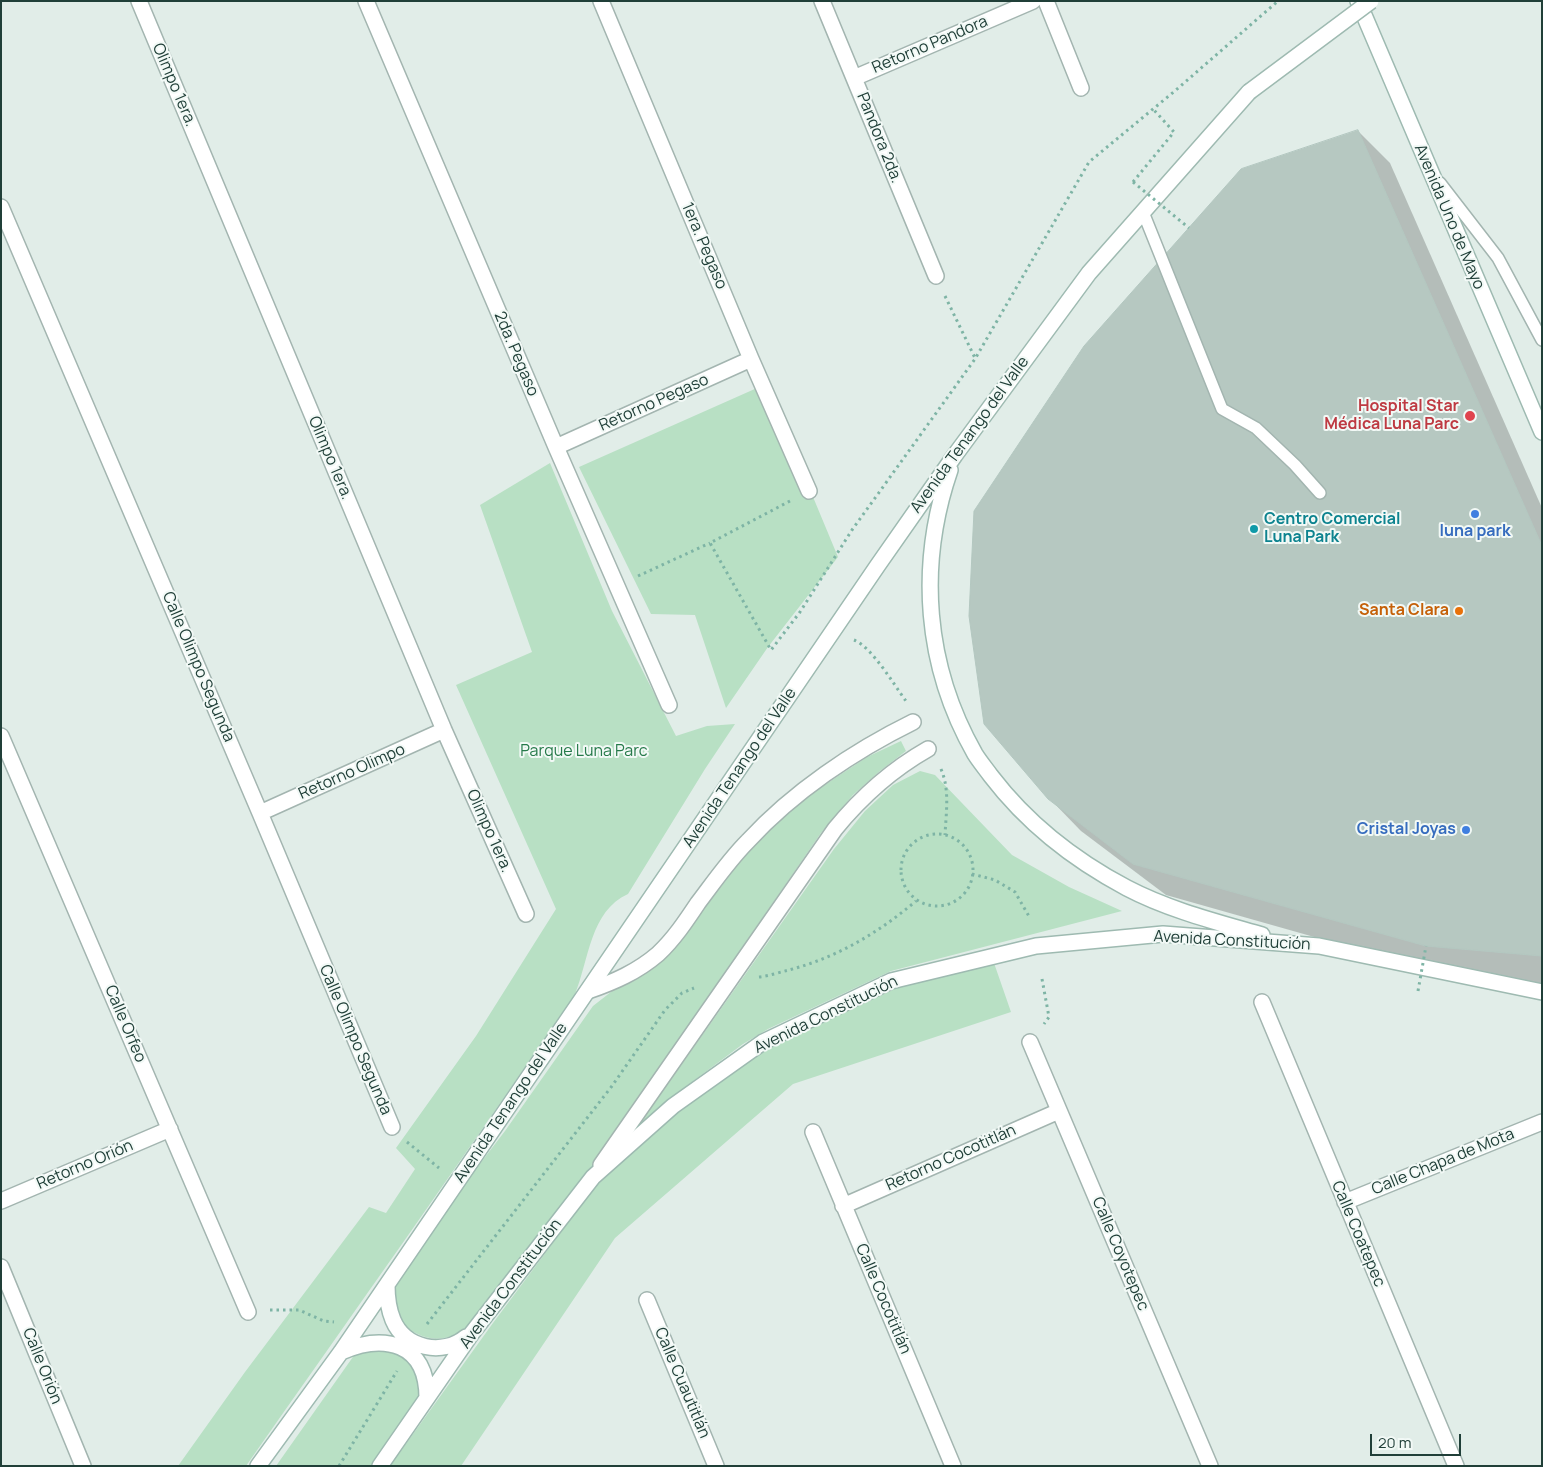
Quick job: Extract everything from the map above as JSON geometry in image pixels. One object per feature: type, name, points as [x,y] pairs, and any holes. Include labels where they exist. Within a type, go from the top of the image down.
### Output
[{"type":"street","name":"Olimpo 1era.","points":[[139,1],[444,730],[526,914]]},
{"type":"street","name":"2da. Pegaso","points":[[366,1],[556,448],[670,705]]},
{"type":"street","name":"1era. Pegaso","points":[[601,1],[751,359],[809,491]]},
{"type":"street","name":"Pandora 2da.","points":[[822,1],[936,276]]},
{"type":"street","name":"Retorno Pandora","points":[[854,78],[1033,1]]},
{"type":"street","points":[[1046,1],[1081,88]]},
{"type":"street","name":"Avenida Uno de Mayo","points":[[1358,1],[1428,169],[1542,432]]},
{"type":"street","name":"Avenida Tenango del Valle","points":[[258,1466],[341,1352],[955,455],[1088,273],[1249,92],[1371,1]]},
{"type":"street","name":"Calle Olimpo Segunda","points":[[1,207],[392,1127]]},
{"type":"street","name":"Retorno Pegaso","points":[[556,448],[751,359]]},
{"type":"street","points":[[955,455],[935,520],[930,554],[931,622],[937,657],[947,691],[960,724],[976,756],[1001,789],[1030,820],[1061,846],[1094,869],[1128,889],[1215,922],[1266,936],[1319,946]]},
{"type":"street","points":[[588,990],[613,982],[636,970],[658,953],[677,933],[719,874],[748,840],[780,810],[854,755],[886,735],[914,722]]},
{"type":"street","name":"Retorno Olimpo","points":[[260,813],[444,730]]},
{"type":"street","name":"Calle Orfeo","points":[[1,736],[248,1312]]},
{"type":"street","points":[[593,1177],[835,828],[873,787],[895,769],[928,749]]},
{"type":"street","name":"Avenida Constitución","points":[[380,1466],[472,1333],[593,1177],[673,1106],[763,1042],[891,981],[1036,946],[1163,934],[1319,946],[1542,992]]},
{"type":"street","name":"Calle Coatepec","points":[[1262,1002],[1456,1466]]},
{"type":"street","name":"Calle Coyotepec","points":[[1030,1042],[1210,1466]]},
{"type":"street","name":"Retorno Cocotitlán","points":[[844,1206],[1059,1111]]},
{"type":"street","name":"Calle Chapa de Mota","points":[[1345,1202],[1542,1122]]},
{"type":"street","name":"Retorno Orión","points":[[1,1201],[170,1129]]},
{"type":"street","name":"Calle Cocotitlán","points":[[813,1132],[953,1466]]},
{"type":"street","name":"Calle Orión","points":[[1,1267],[83,1466]]},
{"type":"street","points":[[387,1284],[389,1309],[393,1321],[400,1332],[422,1346],[435,1348],[449,1347],[461,1342],[472,1333]]},
{"type":"street","name":"Calle Cuautitlán","points":[[647,1300],[716,1466]]},
{"type":"street","points":[[341,1352],[364,1344],[377,1342],[391,1344],[408,1352],[422,1370],[427,1384],[427,1398]]},
{"type":"lane","points":[[1428,169],[1498,258],[1542,340]]},
{"type":"lane","points":[[1143,212],[1222,410],[1256,428],[1295,465],[1320,493]]},
{"type":"path","points":[[710,543],[771,650],[800,612],[852,530],[975,359],[1089,162],[1154,109],[1278,1]]},
{"type":"path","points":[[1154,109],[1174,132],[1133,182],[1189,228]]},
{"type":"path","points":[[936,276],[975,359]]},
{"type":"path","points":[[617,585],[710,543],[809,491]]},
{"type":"path","points":[[932,834],[945,835],[956,840],[966,849],[972,860],[972,874],[970,885],[963,895],[953,903],[941,906],[928,906],[916,901],[907,892],[901,881],[900,868],[903,856],[910,846],[920,838],[932,834]]},
{"type":"path","points":[[972,874],[995,880],[1015,892],[1030,918]]},
{"type":"path","points":[[1418,991],[1426,946]]},
{"type":"path","points":[[1030,1042],[1049,1017],[1042,979]]},
{"type":"path","points":[[392,1127],[421,1155],[458,1182]]},
{"type":"path","points":[[248,1312],[299,1310],[324,1321],[359,1325]]},
{"type":"green space","points":[[766,384],[838,557],[768,647],[726,708],[695,615],[651,614],[579,467]]},
{"type":"green space","name":"Parque Luna Parc","points":[[550,463],[612,611],[676,736],[707,726],[735,724],[628,894],[615,902],[598,924],[592,938],[580,981],[572,999],[246,1466],[178,1466],[245,1372],[369,1207],[386,1213],[415,1169],[396,1148],[476,1036],[556,909],[456,685],[532,652],[480,505]]},
{"type":"green space","points":[[901,741],[906,751],[853,795],[821,833],[592,1166],[463,1332],[434,1339],[419,1335],[393,1321],[387,1285],[505,1131],[593,1006],[671,945],[713,897],[742,859],[782,817],[814,792],[867,757]]},
{"type":"green space","points":[[920,771],[935,775],[1012,855],[1069,887],[1122,911],[891,971],[768,1029],[743,1044],[669,1099],[633,1133],[834,849],[865,811],[893,785]]},
{"type":"green space","points":[[994,963],[1011,1012],[793,1084],[615,1238],[461,1466],[390,1466],[493,1323],[594,1188],[668,1119],[765,1050],[895,986]]},
{"type":"green space","points":[[376,1350],[396,1352],[415,1367],[421,1397],[372,1466],[276,1466],[355,1354]]},
{"type":"building","name":"Centro Comercial Luna Park","points":[[1358,130],[1542,546],[1542,956],[1426,946],[1133,864],[1048,799],[984,724],[969,616],[974,511],[1084,346],[1241,169]]},
{"type":"place","name":"Hospital Star Médica Luna Parc","points":[[1470,416]]},
{"type":"place","name":"luna park","points":[[1475,514]]},
{"type":"place","name":"Centro Comercial Luna Park","points":[[1254,529]]},
{"type":"place","name":"Santa Clara","points":[[1459,611]]},
{"type":"place","name":"Cristal Joyas","points":[[1466,830]]}]
